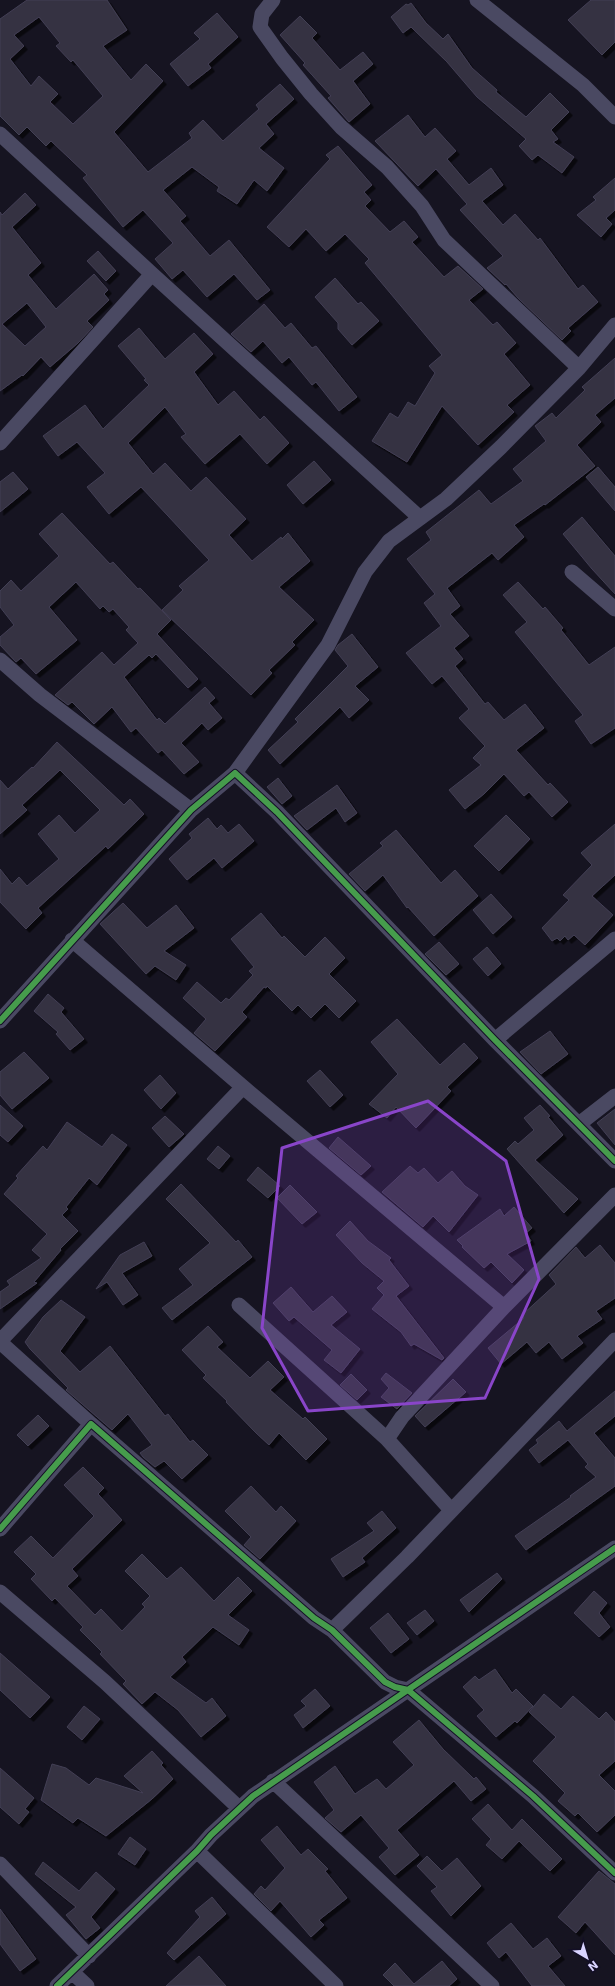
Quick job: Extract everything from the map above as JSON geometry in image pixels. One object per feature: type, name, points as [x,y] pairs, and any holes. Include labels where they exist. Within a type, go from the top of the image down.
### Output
[{"type":"street","points":[[273,0],[262,14],[260,27],[282,58],[311,94],[341,127],[387,167],[422,206],[444,240],[579,368]]},
{"type":"street","points":[[477,0],[583,85],[615,117]]},
{"type":"street","points":[[0,134],[420,518]]},
{"type":"street","points":[[0,443],[152,274]]},
{"type":"street","points":[[0,1021],[191,810],[235,773],[328,645],[365,572],[389,541],[446,499],[501,447],[579,368],[615,326]]},
{"type":"street","points":[[572,572],[615,609]]},
{"type":"street","points":[[0,660],[40,695],[191,810]]},
{"type":"street","points":[[235,773],[277,812],[495,1040],[615,1162]]},
{"type":"street","points":[[495,1040],[615,938]]},
{"type":"street","points":[[72,940],[243,1087],[504,1307]]},
{"type":"street","points":[[243,1087],[0,1341],[91,1424],[314,1618],[332,1630],[385,1682],[395,1688],[408,1690],[533,1796],[615,1873]]},
{"type":"street","points":[[579,1124],[615,1096]]},
{"type":"street","points":[[387,1440],[402,1417],[504,1307],[615,1195]]},
{"type":"street","points":[[239,1305],[387,1440],[451,1510]]},
{"type":"street","points":[[332,1630],[408,1557],[451,1510],[615,1340]]},
{"type":"street","points":[[0,1528],[91,1424]]},
{"type":"street","points":[[57,1986],[198,1851],[211,1835],[238,1808],[273,1781],[615,1548]]},
{"type":"street","points":[[0,1592],[105,1682],[238,1808]]},
{"type":"street","points":[[273,1781],[492,1986]]},
{"type":"street","points":[[198,1851],[336,1986]]},
{"type":"street","points":[[0,1864],[89,1956]]},
{"type":"street","points":[[72,1972],[87,1986]]},
{"type":"highlighted area","points":[[428,1101],[506,1161],[539,1279],[485,1398],[308,1411],[262,1328],[282,1148]]},
{"type":"building","points":[[27,0],[107,0],[127,30],[103,46],[131,80],[146,64],[163,81],[114,132],[148,172],[192,138],[189,133],[203,120],[223,141],[259,109],[256,105],[280,84],[294,99],[266,124],[274,134],[259,148],[284,168],[267,191],[254,180],[237,204],[217,191],[219,187],[192,167],[163,190],[186,216],[180,221],[210,256],[229,240],[270,290],[257,300],[234,274],[207,297],[183,270],[172,279],[155,259],[173,243],[143,210],[123,227],[83,178],[87,175],[51,141],[46,146],[27,127],[19,135],[0,116],[0,19]],"holes":[[[39,17],[60,43],[56,46],[71,62],[73,60],[103,96],[73,124],[50,102],[58,94],[39,76],[31,86],[10,59],[24,46],[14,35]]]},
{"type":"building","points":[[591,0],[615,0],[615,42],[602,55],[568,20]]},
{"type":"building","points":[[411,3],[426,23],[443,39],[448,34],[472,68],[497,90],[496,92],[526,117],[550,93],[569,112],[551,130],[558,139],[553,142],[574,157],[562,173],[538,155],[532,160],[519,146],[526,139],[477,97],[447,62],[411,27],[403,33],[391,17],[406,4],[408,5]]},
{"type":"building","points":[[217,13],[238,37],[208,64],[211,68],[188,86],[170,64],[200,39],[194,33]]},
{"type":"building","points":[[300,16],[317,33],[312,38],[340,70],[363,52],[373,64],[353,81],[370,104],[349,122],[328,98],[331,96],[303,65],[305,63],[280,35]]},
{"type":"building","points":[[408,115],[425,137],[435,128],[456,151],[447,159],[469,185],[491,168],[503,185],[482,201],[503,225],[515,214],[538,240],[540,238],[578,289],[583,285],[598,302],[568,328],[571,331],[562,340],[518,298],[506,284],[505,285],[487,268],[503,256],[460,210],[467,204],[436,169],[418,186],[375,141]]},
{"type":"building","points":[[338,146],[372,185],[364,192],[371,200],[365,206],[390,232],[404,221],[418,237],[412,242],[444,277],[458,266],[483,289],[469,300],[493,325],[497,322],[516,343],[504,354],[530,385],[507,405],[514,412],[478,445],[442,406],[407,462],[372,441],[390,413],[398,418],[408,402],[415,406],[435,373],[429,366],[442,355],[365,263],[369,259],[345,234],[326,251],[306,229],[289,247],[267,227],[330,159],[326,155]]},
{"type":"building","points":[[615,178],[615,210],[606,218],[612,224],[601,237],[577,215],[596,200],[593,197]]},
{"type":"building","points":[[25,193],[36,205],[12,227],[41,263],[28,275],[56,309],[94,274],[108,290],[104,294],[109,300],[87,321],[93,327],[78,343],[50,367],[41,357],[23,376],[22,375],[0,391],[0,212],[2,215]],"holes":[[[27,303],[46,327],[25,346],[2,324]]]},
{"type":"building","points":[[98,251],[116,271],[106,281],[87,261]]},
{"type":"building","points":[[335,278],[358,304],[361,302],[379,321],[352,345],[338,329],[338,323],[315,297]]},
{"type":"building","points":[[264,304],[285,328],[291,323],[312,348],[316,346],[357,397],[339,411],[316,382],[312,385],[289,357],[282,363],[263,341],[251,352],[231,334]]},
{"type":"building","points":[[139,328],[165,359],[194,333],[213,354],[194,372],[218,405],[234,391],[260,420],[264,416],[289,443],[267,464],[240,434],[205,464],[181,437],[186,434],[165,407],[128,443],[153,474],[165,463],[191,491],[206,477],[246,519],[229,535],[252,561],[288,533],[310,561],[279,587],[314,620],[292,642],[295,645],[269,670],[272,673],[251,695],[162,610],[183,590],[179,586],[209,560],[141,487],[109,514],[87,487],[105,473],[77,442],[58,456],[43,436],[85,405],[103,429],[149,385],[144,380],[146,379],[118,346]]},
{"type":"building","points":[[615,358],[615,398],[595,415],[601,422],[577,445],[595,466],[545,505],[544,504],[514,525],[524,537],[498,560],[492,553],[447,588],[460,606],[450,614],[469,636],[454,648],[463,659],[455,666],[485,704],[488,702],[504,720],[525,704],[544,728],[516,750],[548,785],[550,783],[568,802],[552,817],[529,792],[524,796],[504,774],[484,794],[465,809],[449,790],[481,765],[473,758],[485,746],[459,718],[469,709],[442,676],[432,684],[406,653],[441,626],[424,603],[435,594],[407,559],[431,540],[426,532],[479,490],[491,504],[523,481],[513,469],[546,441],[535,426],[552,413],[556,418],[585,390],[582,387]]},
{"type":"building","points":[[314,461],[331,480],[303,504],[287,485]]},
{"type":"building","points":[[598,467],[615,487],[615,511],[586,477]]},
{"type":"building","points":[[13,472],[28,489],[0,512],[0,482]]},
{"type":"building","points":[[62,513],[110,564],[113,562],[138,589],[140,588],[171,620],[157,634],[198,679],[188,688],[156,654],[152,658],[149,655],[124,677],[157,720],[159,718],[165,724],[205,687],[215,698],[209,703],[222,718],[208,730],[202,723],[181,743],[199,762],[184,774],[162,750],[158,753],[136,728],[131,732],[112,707],[94,724],[72,702],[68,705],[55,695],[102,652],[114,665],[138,643],[126,630],[129,627],[113,609],[109,612],[103,606],[100,609],[76,582],[49,607],[77,640],[36,674],[21,658],[16,662],[0,645],[0,637],[14,625],[0,607],[0,591],[11,580],[21,591],[59,556],[39,534]]},
{"type":"building","points":[[582,517],[615,556],[615,594],[563,534]]},
{"type":"building","points":[[518,582],[543,609],[545,607],[563,628],[561,630],[589,665],[615,647],[615,728],[591,744],[575,721],[583,715],[515,632],[527,622],[503,595]]},
{"type":"building","points":[[352,634],[378,667],[355,686],[369,700],[349,718],[340,707],[280,764],[268,750],[298,722],[295,719],[348,666],[335,650],[338,645]]},
{"type":"building","points":[[57,742],[124,805],[130,799],[144,814],[108,849],[106,846],[38,908],[42,913],[26,929],[0,902],[0,869],[12,884],[19,877],[27,886],[59,859],[38,834],[59,815],[75,833],[100,810],[60,770],[22,805],[27,810],[0,834],[0,780],[8,789],[32,767],[33,768]]},
{"type":"building","points":[[278,778],[292,796],[282,804],[267,787]]},
{"type":"building","points":[[337,785],[357,813],[345,822],[336,808],[307,830],[294,816]]},
{"type":"building","points":[[506,815],[530,839],[499,871],[474,846]]},
{"type":"building","points":[[208,818],[217,829],[221,825],[228,833],[239,824],[254,841],[222,868],[214,858],[187,880],[169,859],[192,838],[189,834]]},
{"type":"building","points":[[615,824],[615,875],[592,896],[613,915],[585,945],[574,935],[568,940],[565,936],[560,941],[557,938],[552,941],[542,928],[569,900],[563,895],[592,865],[581,853]]},
{"type":"building","points":[[396,830],[441,883],[455,870],[478,896],[434,936],[408,907],[407,908],[383,875],[365,891],[349,874],[383,846],[380,843]]},
{"type":"building","points":[[491,894],[512,917],[493,934],[473,910]]},
{"type":"building","points":[[123,903],[147,928],[176,905],[194,928],[164,951],[186,965],[176,980],[155,966],[146,974],[100,924]]},
{"type":"building","points":[[261,913],[282,938],[284,936],[305,957],[325,937],[345,958],[329,974],[356,1001],[339,1018],[325,1004],[311,1018],[298,1005],[292,1011],[267,986],[266,988],[264,987],[242,1012],[247,1017],[215,1051],[194,1033],[206,1019],[183,998],[197,982],[221,1003],[226,998],[229,1000],[253,975],[249,971],[254,967],[231,939]]},
{"type":"building","points":[[439,942],[459,964],[446,975],[425,954]]},
{"type":"building","points":[[487,947],[501,964],[488,976],[473,959]]},
{"type":"building","points":[[48,994],[64,1008],[61,1012],[84,1039],[70,1050],[56,1034],[58,1032],[34,1011]]},
{"type":"building","points":[[397,1019],[440,1065],[464,1043],[478,1058],[447,1087],[451,1091],[416,1128],[396,1107],[387,1118],[369,1104],[398,1074],[371,1042]]},
{"type":"building","points":[[550,1031],[568,1054],[541,1074],[520,1052]]},
{"type":"building","points":[[24,1052],[49,1078],[12,1109],[0,1095],[0,1072]]},
{"type":"building","points":[[320,1070],[343,1095],[330,1107],[307,1081]]},
{"type":"building","points":[[160,1075],[176,1093],[161,1109],[144,1090]]},
{"type":"building","points":[[0,1105],[23,1126],[8,1142],[0,1135]]},
{"type":"building","points":[[540,1105],[550,1116],[548,1117],[563,1135],[535,1160],[578,1199],[564,1213],[507,1149],[515,1141],[518,1144],[534,1130],[524,1118]]},
{"type":"building","points":[[615,1109],[615,1145],[597,1123]]},
{"type":"building","points":[[165,1116],[184,1134],[169,1147],[152,1128]]},
{"type":"building","points":[[67,1122],[102,1147],[112,1134],[127,1145],[97,1185],[89,1178],[66,1207],[68,1209],[62,1215],[78,1231],[60,1249],[61,1250],[34,1282],[37,1283],[0,1309],[0,1292],[10,1285],[7,1281],[41,1258],[32,1250],[47,1234],[4,1194],[18,1178],[16,1176],[43,1146],[47,1150]]},
{"type":"building","points":[[338,1137],[371,1166],[361,1175],[329,1148]]},
{"type":"building","points":[[218,1146],[230,1156],[219,1169],[207,1159]]},
{"type":"building","points":[[410,1166],[418,1173],[424,1168],[438,1183],[452,1171],[465,1186],[478,1195],[449,1232],[433,1216],[423,1227],[382,1192]]},
{"type":"building","points":[[258,1167],[280,1186],[268,1198],[247,1180]]},
{"type":"building","points":[[181,1184],[236,1242],[238,1240],[252,1257],[172,1320],[162,1308],[193,1285],[179,1269],[210,1243],[166,1199]]},
{"type":"building","points":[[290,1185],[317,1212],[302,1224],[277,1198]]},
{"type":"building","points":[[514,1207],[532,1228],[526,1233],[531,1241],[507,1254],[524,1270],[512,1283],[491,1262],[484,1268],[462,1247],[463,1246],[457,1240],[500,1209],[504,1216]]},
{"type":"building","points":[[350,1221],[368,1241],[391,1258],[389,1260],[409,1286],[396,1296],[444,1358],[442,1360],[414,1344],[411,1346],[401,1332],[372,1309],[384,1295],[377,1288],[384,1281],[362,1263],[336,1235]]},
{"type":"building","points":[[144,1242],[152,1256],[122,1273],[138,1295],[123,1305],[107,1282],[96,1289],[120,1255]]},
{"type":"building","points":[[600,1245],[615,1263],[615,1298],[596,1311],[602,1319],[577,1336],[583,1343],[562,1359],[549,1342],[536,1353],[527,1342],[501,1364],[488,1348],[524,1318],[522,1315],[556,1284],[549,1275],[576,1247],[585,1258]]},
{"type":"building","points":[[291,1287],[313,1312],[332,1296],[347,1312],[331,1325],[360,1349],[341,1373],[324,1360],[332,1350],[294,1317],[289,1321],[273,1303]]},
{"type":"building","points":[[61,1300],[85,1317],[60,1351],[80,1372],[110,1346],[165,1416],[168,1414],[190,1442],[193,1440],[208,1455],[182,1479],[164,1461],[155,1467],[143,1457],[140,1453],[152,1445],[128,1414],[112,1430],[66,1390],[68,1388],[25,1342],[43,1317]]},
{"type":"building","points":[[208,1326],[223,1342],[217,1347],[250,1378],[268,1361],[284,1377],[270,1390],[303,1419],[305,1417],[327,1439],[306,1460],[279,1433],[269,1445],[203,1378],[206,1375],[182,1350]]},
{"type":"building","points":[[386,1373],[412,1393],[397,1409],[381,1397],[389,1388],[381,1379]]},
{"type":"building","points":[[351,1374],[367,1390],[357,1400],[340,1385]]},
{"type":"building","points":[[453,1379],[466,1392],[425,1427],[415,1416]]},
{"type":"building","points":[[615,1391],[615,1416],[594,1433],[615,1458],[615,1486],[526,1550],[515,1536],[571,1497],[570,1496],[596,1477],[585,1467],[588,1464],[568,1440],[539,1463],[529,1450],[538,1443],[536,1440],[559,1421],[567,1431]]},
{"type":"building","points":[[38,1415],[49,1426],[28,1446],[17,1435]]},
{"type":"building","points":[[83,1467],[104,1488],[98,1494],[122,1520],[72,1569],[78,1576],[67,1586],[95,1615],[101,1609],[122,1631],[145,1607],[142,1604],[150,1596],[125,1571],[142,1554],[167,1579],[181,1567],[214,1601],[238,1577],[252,1591],[228,1615],[249,1630],[239,1645],[213,1627],[182,1657],[186,1662],[170,1677],[206,1703],[212,1698],[226,1716],[201,1737],[178,1710],[155,1692],[142,1704],[123,1684],[126,1681],[100,1654],[102,1652],[80,1630],[83,1627],[55,1598],[52,1601],[31,1579],[36,1574],[14,1552],[31,1536],[53,1558],[94,1516],[64,1485]]},
{"type":"building","points":[[251,1486],[276,1512],[281,1506],[296,1521],[260,1559],[244,1545],[251,1537],[225,1511]]},
{"type":"building","points":[[382,1511],[396,1528],[362,1558],[365,1562],[343,1577],[331,1559],[374,1531],[367,1523]]},
{"type":"building","points":[[497,1573],[502,1579],[469,1612],[460,1600]]},
{"type":"building","points":[[594,1591],[607,1603],[599,1613],[610,1627],[599,1637],[574,1613]]},
{"type":"building","points":[[425,1610],[434,1621],[417,1635],[407,1623]]},
{"type":"building","points":[[388,1613],[409,1639],[391,1653],[370,1628]]},
{"type":"building","points":[[0,1653],[50,1697],[30,1718],[0,1690]]},
{"type":"building","points":[[495,1669],[512,1693],[516,1689],[533,1706],[517,1723],[515,1721],[496,1737],[477,1716],[484,1710],[463,1687],[475,1676],[479,1680]]},
{"type":"building","points":[[315,1689],[330,1706],[303,1728],[294,1715],[306,1706],[301,1701]]},
{"type":"building","points":[[544,1694],[561,1709],[573,1696],[599,1719],[606,1712],[615,1722],[615,1761],[599,1775],[615,1791],[615,1815],[597,1832],[578,1813],[575,1816],[558,1801],[565,1793],[533,1761],[556,1737],[529,1712]]},
{"type":"building","points":[[84,1706],[100,1719],[82,1740],[67,1727]]},
{"type":"building","points":[[419,1720],[443,1749],[474,1779],[476,1777],[486,1789],[471,1801],[454,1781],[397,1830],[419,1855],[395,1875],[379,1857],[389,1848],[361,1815],[341,1832],[325,1818],[334,1810],[314,1782],[335,1766],[355,1794],[377,1779],[386,1789],[414,1765],[393,1742]]},
{"type":"building","points":[[152,1751],[163,1763],[161,1765],[173,1779],[152,1799],[106,1836],[78,1818],[73,1823],[41,1800],[52,1764],[66,1768],[89,1785],[96,1778],[143,1793],[124,1776]]},
{"type":"building","points":[[0,1768],[34,1798],[25,1809],[29,1812],[19,1824],[0,1807]]},
{"type":"building","points":[[488,1804],[512,1830],[522,1819],[562,1859],[550,1871],[519,1841],[502,1859],[486,1845],[491,1839],[472,1819]]},
{"type":"building","points":[[277,1826],[301,1855],[308,1849],[328,1869],[325,1871],[347,1898],[319,1920],[324,1925],[311,1937],[280,1901],[271,1911],[254,1894],[261,1886],[265,1890],[285,1868],[261,1840]]},
{"type":"building","points":[[130,1837],[146,1849],[135,1865],[118,1854]]},
{"type":"building","points":[[427,1856],[442,1871],[457,1858],[481,1886],[451,1916],[431,1891],[437,1887],[417,1866]]},
{"type":"building","points":[[43,1862],[79,1891],[96,1872],[115,1889],[91,1917],[100,1928],[86,1939],[66,1915],[76,1907],[35,1874]]},
{"type":"building","points":[[599,1871],[615,1884],[615,1955],[585,1922],[576,1933],[558,1917]]},
{"type":"building","points":[[212,1897],[226,1914],[174,1960],[167,1953],[200,1917],[195,1911]]},
{"type":"building","points":[[0,1909],[36,1959],[20,1971],[0,1944]]},
{"type":"building","points":[[511,1923],[533,1949],[547,1938],[561,1956],[548,1966],[565,1986],[532,1986],[506,1952],[499,1958],[487,1943]]},
{"type":"building","points":[[199,1956],[226,1986],[166,1986]]},
{"type":"building","points":[[442,1961],[457,1979],[449,1986],[394,1986],[383,1975],[395,1963],[414,1984]]},
{"type":"cycle path","points":[[0,1021],[191,810],[235,773],[277,812],[495,1040],[615,1161]]},
{"type":"cycle path","points":[[0,1529],[91,1424],[314,1618],[332,1630],[385,1682],[395,1687],[408,1690],[533,1796],[615,1873]]},
{"type":"cycle path","points":[[57,1986],[197,1851],[211,1835],[253,1796],[615,1548]]}]
